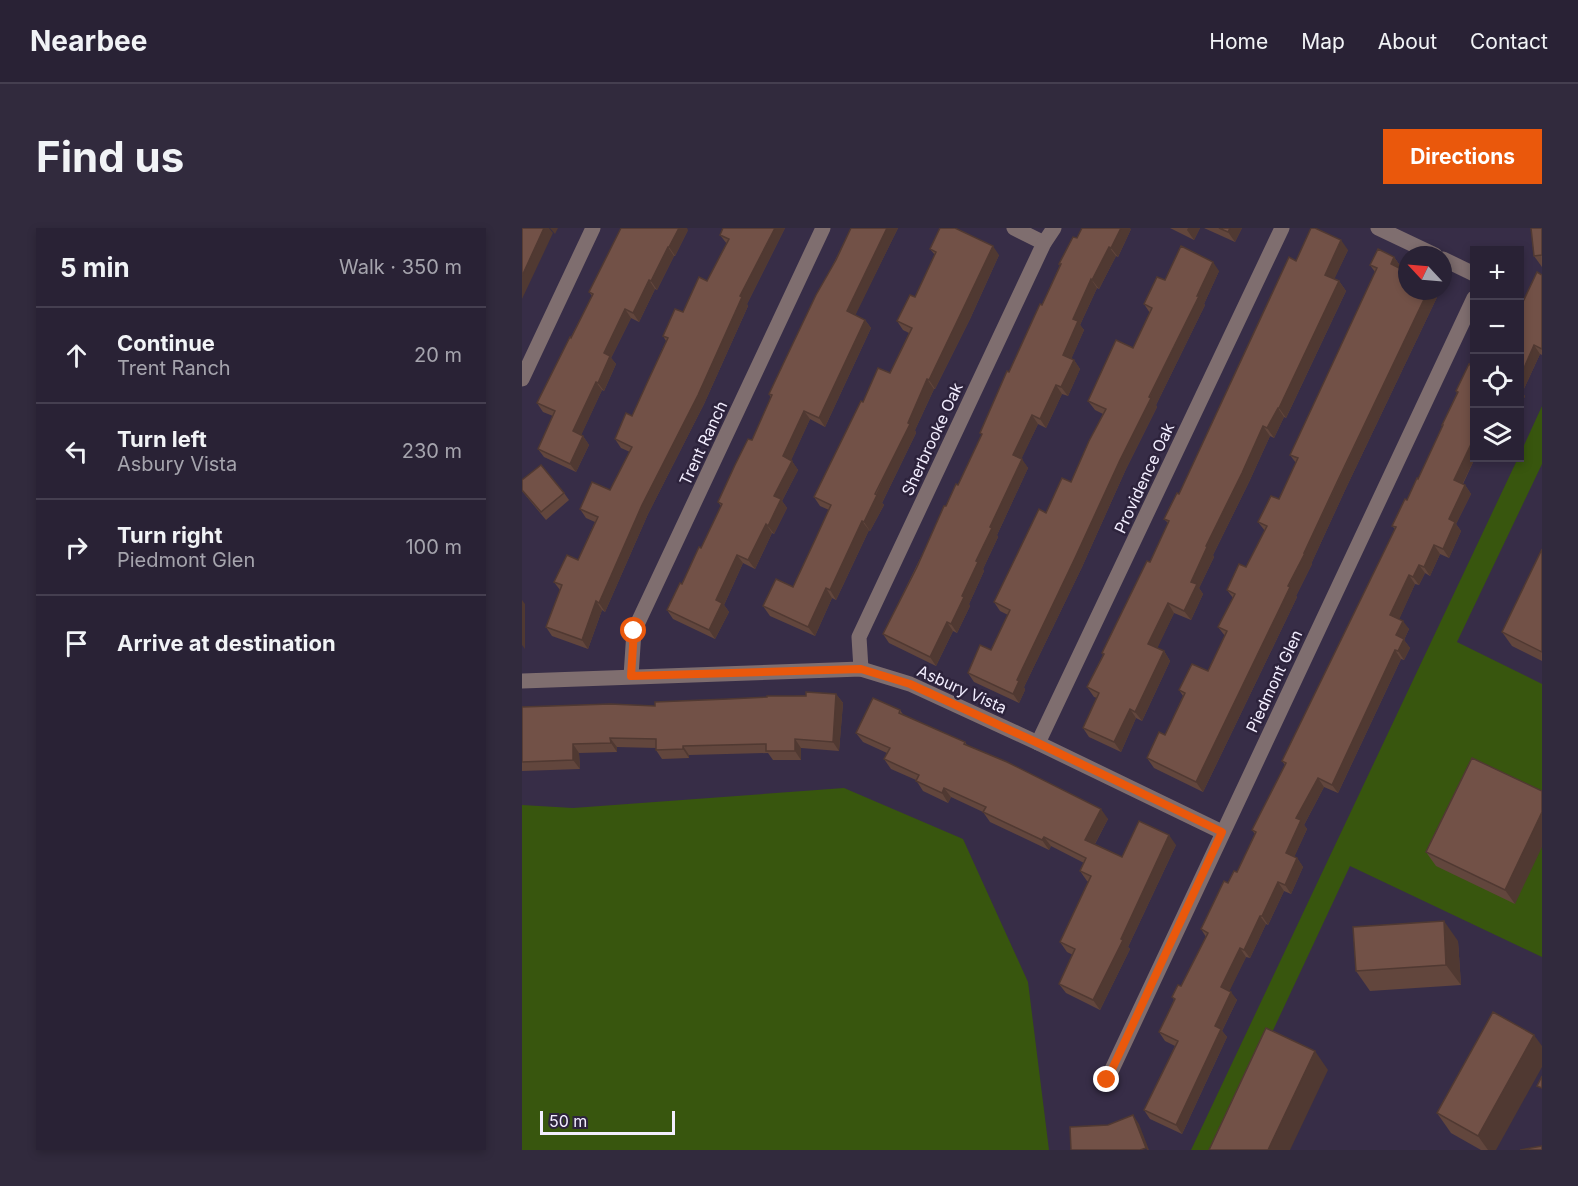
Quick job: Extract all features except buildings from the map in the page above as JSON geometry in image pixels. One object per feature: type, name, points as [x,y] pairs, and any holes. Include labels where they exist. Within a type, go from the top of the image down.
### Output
[{"type":"street","points":[[522,379],[593,228]]},
{"type":"street","name":"Trent Ranch","points":[[631,676],[634,631],[823,228]]},
{"type":"street","points":[[1014,228],[1044,243]]},
{"type":"street","name":"Sherbrooke Oak","points":[[861,669],[859,637],[1044,243],[1054,228]]},
{"type":"street","name":"Providence Oak","points":[[1038,743],[1282,228]]},
{"type":"street","points":[[1378,228],[1416,246]]},
{"type":"street","points":[[1452,263],[1470,271]]},
{"type":"street","name":"Piedmont Glen","points":[[1107,1080],[1473,300]]},
{"type":"street","name":"Asbury Vista","points":[[522,681],[861,669],[910,684],[1222,832]]},
{"type":"green space","points":[[1542,406],[1542,464],[1457,642],[1542,684],[1542,957],[1350,866],[1217,1150],[1191,1150],[1516,462],[1524,462],[1524,445]]},
{"type":"green space","points":[[844,788],[963,839],[1028,982],[1049,1150],[522,1150],[522,805],[573,808]]},
{"type":"route","points":[[634,631],[631,676],[861,669],[910,684],[1222,832],[1107,1080]]}]
